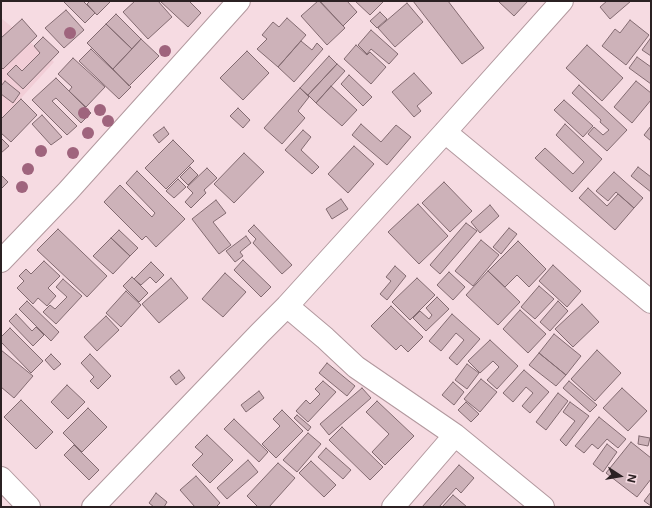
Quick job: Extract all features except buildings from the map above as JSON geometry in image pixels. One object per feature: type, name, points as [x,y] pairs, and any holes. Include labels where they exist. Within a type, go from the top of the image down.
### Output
[{"type":"street","points":[[1,261],[68,192],[239,1]]},
{"type":"street","points":[[93,507],[287,306],[562,1]]},
{"type":"street","points":[[445,132],[650,300]]},
{"type":"street","points":[[287,306],[356,367],[455,435],[544,507]]},
{"type":"street","points":[[393,507],[455,435]]},
{"type":"street","points":[[1,478],[29,507]]},
{"type":"shaded area","points":[[1,18],[54,62],[1,118]]}]
